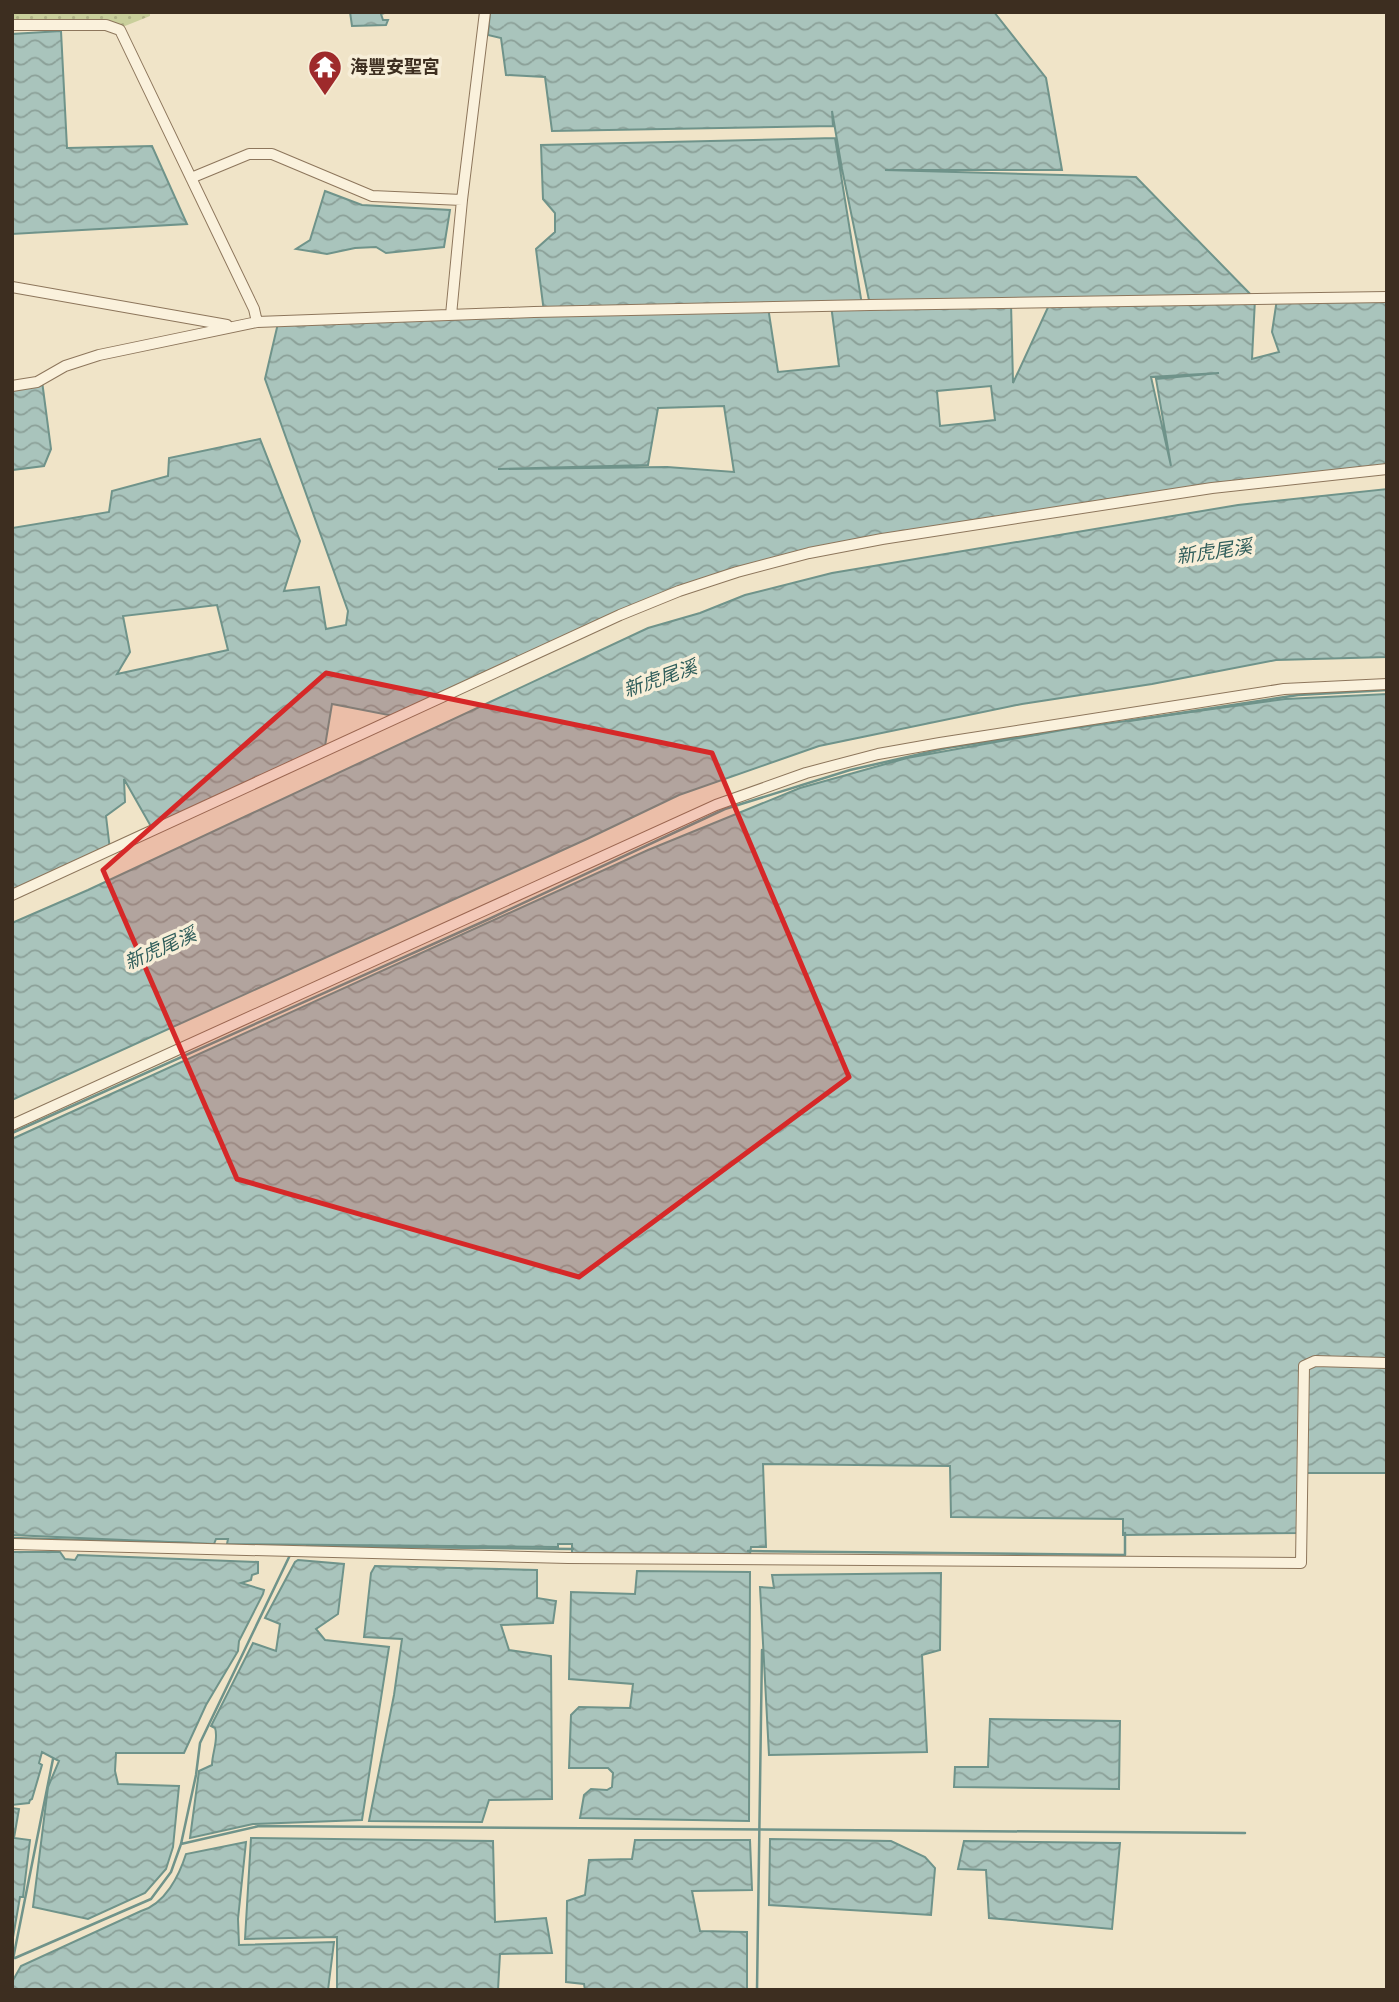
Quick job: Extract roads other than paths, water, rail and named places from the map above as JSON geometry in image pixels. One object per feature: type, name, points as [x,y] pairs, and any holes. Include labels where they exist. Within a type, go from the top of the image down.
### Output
[{"type":"street","points":[[451,315],[485,12]]},
{"type":"street","points":[[12,24],[106,25],[120,30],[254,309],[257,322]]},
{"type":"street","points":[[191,177],[249,154],[272,154],[372,196],[462,200]]},
{"type":"street","points":[[12,287],[233,326]]},
{"type":"street","points":[[12,386],[37,383],[65,366],[99,355],[257,322],[870,304],[1387,297]]},
{"type":"street","points":[[12,895],[620,615],[679,591],[737,572],[809,553],[882,539],[1212,488],[1387,469]]},
{"type":"street","points":[[12,1125],[716,805],[806,773],[878,754],[1179,705],[1284,689],[1387,684]]},
{"type":"street","points":[[12,1544],[568,1558],[1301,1563],[1304,1366],[1315,1361],[1387,1363]]},
{"type":"water","points":[[350,12],[388,12],[381,14],[383,20],[388,20],[386,25],[352,26]]},
{"type":"water","points":[[490,12],[994,12],[1046,78],[1062,170],[885,170],[1136,177],[1255,299],[1252,359],[1279,352],[1272,332],[1277,299],[1387,297],[1387,471],[1177,494],[949,529],[752,568],[626,613],[399,717],[332,704],[324,752],[153,830],[124,779],[125,802],[106,816],[110,850],[12,895],[12,528],[109,512],[112,491],[168,476],[169,458],[260,439],[300,541],[284,591],[319,587],[326,629],[346,625],[348,611],[265,379],[279,319],[544,312],[536,249],[555,232],[555,213],[543,199],[541,145],[835,138],[862,305],[870,305],[832,111],[833,126],[552,131],[545,77],[506,75],[501,38],[488,35]],"holes":[[[1011,303],[1050,303],[1013,383]],[[831,305],[839,366],[778,372],[768,307]],[[1219,373],[1156,379],[1171,466],[1151,377]],[[991,386],[995,420],[940,426],[937,391]],[[724,406],[734,472],[667,467],[498,469],[648,465],[658,408]],[[217,605],[228,650],[117,674],[130,652],[123,616]]]},
{"type":"water","points":[[61,31],[67,148],[152,146],[187,224],[12,234],[12,34]]},
{"type":"water","points":[[325,191],[362,205],[450,210],[444,247],[386,253],[376,247],[355,248],[327,254],[296,249],[310,240]]},
{"type":"water","points":[[42,381],[51,449],[44,466],[12,470],[12,384]]},
{"type":"water","name":"新虎尾溪","points":[[1387,489],[1387,657],[1276,660],[1152,684],[1022,704],[819,746],[679,795],[12,1100],[12,923],[648,628],[700,613],[745,595],[832,573],[1238,505]]},
{"type":"water","points":[[1387,694],[1387,1473],[1305,1473],[1302,1533],[1123,1535],[1123,1519],[951,1517],[950,1466],[763,1464],[766,1547],[751,1547],[750,1554],[572,1553],[572,1544],[558,1544],[558,1547],[227,1544],[228,1539],[216,1539],[214,1544],[12,1535],[12,1139],[648,850],[800,788],[907,758],[1068,729],[1285,699]]},
{"type":"water","points":[[12,1552],[60,1552],[65,1559],[75,1560],[78,1555],[258,1562],[258,1573],[252,1575],[251,1580],[241,1583],[264,1590],[239,1641],[238,1651],[206,1705],[184,1753],[116,1753],[115,1771],[118,1784],[179,1786],[173,1847],[166,1869],[145,1893],[88,1919],[33,1907],[48,1787],[59,1761],[42,1752],[39,1763],[42,1765],[32,1799],[29,1803],[12,1805]]},
{"type":"water","points":[[298,1560],[344,1564],[338,1614],[316,1629],[325,1640],[389,1647],[362,1820],[253,1824],[190,1838],[199,1771],[212,1765],[216,1737],[215,1728],[211,1726],[253,1643],[276,1651],[280,1624],[265,1618]]},
{"type":"water","points":[[375,1566],[537,1570],[537,1598],[556,1601],[553,1623],[501,1625],[509,1650],[551,1656],[552,1799],[489,1800],[482,1822],[369,1821],[394,1695],[402,1639],[364,1637],[371,1573]]},
{"type":"water","points":[[637,1571],[750,1572],[749,1821],[580,1818],[584,1795],[591,1789],[607,1790],[612,1787],[613,1773],[608,1768],[569,1768],[571,1715],[579,1707],[630,1708],[633,1684],[569,1679],[571,1592],[635,1594]]},
{"type":"water","points":[[941,1573],[940,1650],[922,1655],[927,1752],[769,1755],[760,1587],[774,1588],[772,1575]]},
{"type":"water","points":[[990,1719],[1120,1721],[1119,1789],[954,1787],[955,1767],[988,1767]]},
{"type":"water","points":[[12,1808],[19,1809],[14,1838],[30,1840],[23,1897],[20,1897],[12,1943]]},
{"type":"water","points":[[251,1838],[493,1841],[495,1922],[546,1918],[552,1953],[500,1954],[498,1990],[337,1990],[337,1937],[245,1939]]},
{"type":"water","points":[[770,1839],[891,1841],[925,1857],[935,1868],[931,1915],[769,1905]]},
{"type":"water","points":[[635,1840],[750,1840],[752,1890],[692,1891],[700,1931],[747,1932],[747,1990],[585,1990],[584,1984],[566,1982],[567,1901],[585,1895],[589,1860],[632,1859]]},
{"type":"water","points":[[964,1841],[1120,1843],[1112,1929],[989,1918],[986,1870],[958,1869]]},
{"type":"water","points":[[246,1842],[238,1919],[239,1945],[334,1942],[328,1990],[12,1990],[12,1982],[21,1966],[157,1902],[175,1880],[186,1854]]},
{"type":"waterway","points":[[1128,721],[1298,695],[1387,690]]},
{"type":"waterway","points":[[12,1133],[489,919],[725,809],[850,770],[947,748],[1039,734]]},
{"type":"waterway","points":[[748,1551],[1125,1555],[1125,1533]]},
{"type":"waterway","points":[[12,1538],[192,1543]]},
{"type":"waterway","points":[[307,1546],[573,1549]]},
{"type":"waterway","points":[[15,1958],[151,1899],[171,1872],[181,1844],[200,1743],[291,1553]]},
{"type":"waterway","points":[[757,1990],[762,1650]]},
{"type":"waterway","points":[[12,1964],[53,1759]]},
{"type":"waterway","points":[[181,1844],[259,1826],[1245,1833]]},
{"type":"place","name":"海豐安聖宮","points":[[325,97]]}]
